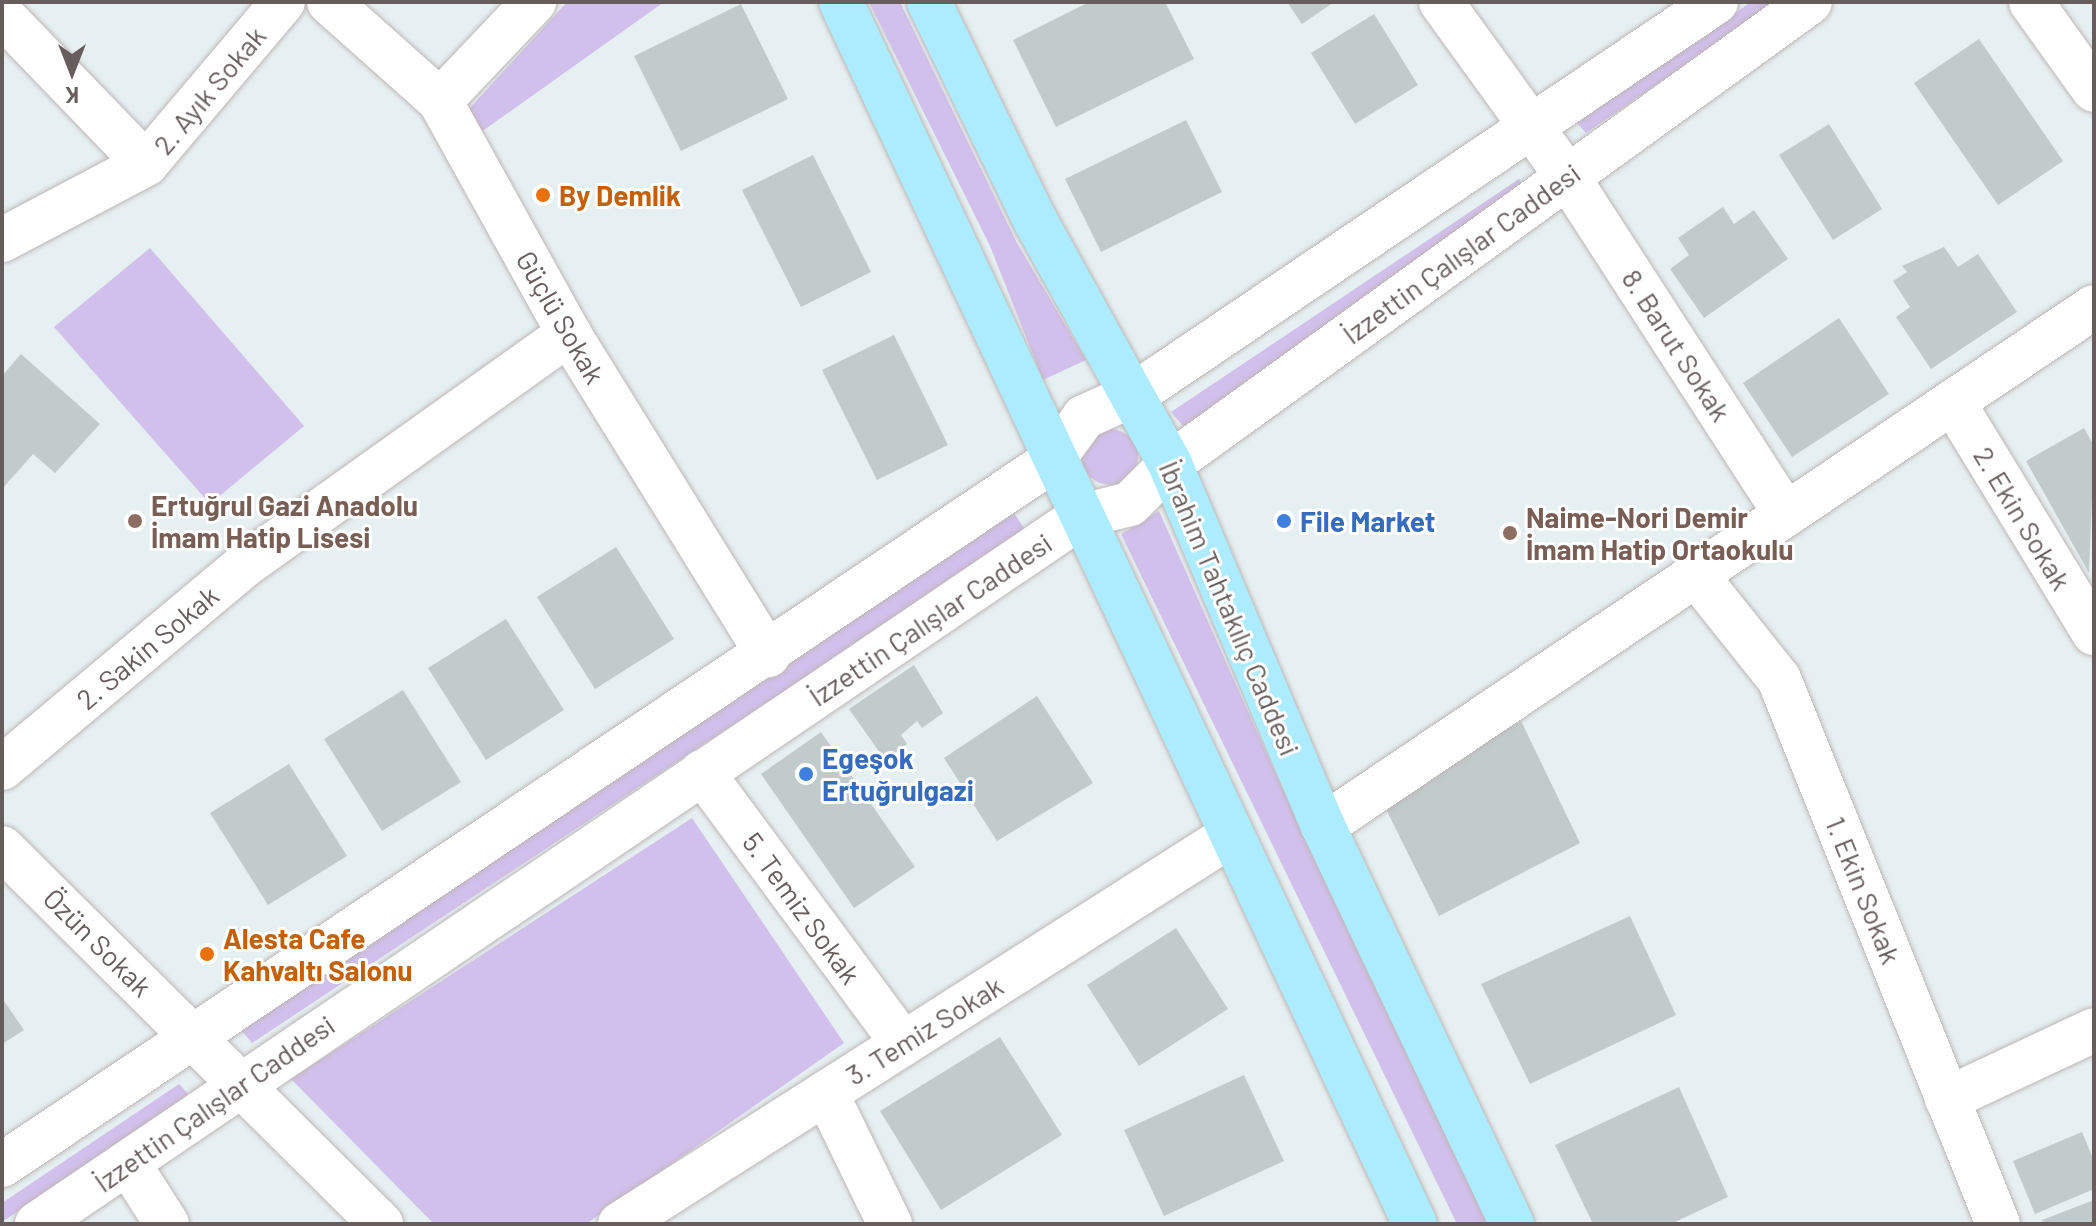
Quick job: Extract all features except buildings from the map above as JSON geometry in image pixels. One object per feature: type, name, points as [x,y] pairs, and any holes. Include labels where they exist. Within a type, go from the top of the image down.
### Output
[{"type":"main road","points":[[841,2],[1053,460],[1082,516],[1228,837],[1415,1224]]},
{"type":"main road","name":"İbrahim Tahtakılıç Caddesi","points":[[929,2],[1036,222],[1135,394],[1170,464],[1323,826],[1512,1224]]},
{"type":"street","name":"2. Ayık Sokak","points":[[2,240],[146,164],[283,2]]},
{"type":"street","name":"Güçlü Sokak","points":[[329,2],[440,101],[569,334],[768,655]]},
{"type":"street","points":[[440,101],[534,2]]},
{"type":"street","points":[[1441,2],[1529,131]]},
{"type":"street","name":"İzzettin Çalışlar Caddesi","points":[[2,1165],[768,655],[1053,460],[1084,417],[1135,394],[1716,2]]},
{"type":"street","name":"İzzettin Çalışlar Caddesi","points":[[37,1224],[1082,516],[1130,504],[1170,464],[1810,2]]},
{"type":"street","points":[[2031,2],[2094,90]]},
{"type":"street","points":[[2,15],[146,164]]},
{"type":"street","name":"8. Barut Sokak","points":[[1529,131],[1567,176],[1786,514]]},
{"type":"street","points":[[1323,826],[2094,307]]},
{"type":"street","name":"2. Sakin Sokak","points":[[2,768],[246,564],[569,334]]},
{"type":"street","name":"2. Ekin Sokak","points":[[1953,402],[2094,633]]},
{"type":"street","name":"1. Ekin Sokak","points":[[1696,575],[1779,679],[1998,1224]]},
{"type":"street","name":"5. Temiz Sokak","points":[[702,772],[903,1044]]},
{"type":"street","name":"3. Temiz Sokak","points":[[620,1224],[1228,837]]},
{"type":"street","name":"Özün Sokak","points":[[2,848],[193,1036],[237,1086],[381,1224]]},
{"type":"street","points":[[1947,1099],[2094,1030]]},
{"type":"street","points":[[826,1093],[890,1224]]},
{"type":"street","points":[[128,1163],[167,1224]]},
{"type":"shaded area","points":[[567,2],[664,2],[477,135],[469,109]]},
{"type":"shaded area","points":[[869,2],[900,2],[1017,243],[1086,360],[1043,380],[990,246]]},
{"type":"shaded area","points":[[1751,2],[1777,2],[1586,133],[1576,122]]},
{"type":"shaded area","points":[[1519,179],[1524,188],[1184,427],[1171,412]]},
{"type":"shaded area","points":[[150,248],[304,426],[210,504],[54,327]]},
{"type":"shaded area","points":[[1110,429],[1130,437],[1138,457],[1130,477],[1110,485],[1090,477],[1082,457],[1090,437]]},
{"type":"shaded area","points":[[1159,511],[1277,777],[1495,1224],[1457,1224],[1121,534]]},
{"type":"shaded area","points":[[1014,513],[1026,531],[252,1043],[241,1030]]},
{"type":"shaded area","points":[[692,818],[844,1043],[586,1224],[434,1224],[291,1079]]},
{"type":"shaded area","points":[[179,1084],[191,1097],[2,1222],[2,1203]]},
{"type":"place","name":"By Demlik","points":[[543,195]]},
{"type":"place","name":"Ertuğrul Gazi Anadolu İmam Hatip Lisesi","points":[[135,521]]},
{"type":"place","name":"File Market","points":[[1284,521]]},
{"type":"place","name":"Naime-Nori Demir İmam Hatip Ortaokulu","points":[[1510,533]]},
{"type":"place","name":"Egeşok Ertuğrulgazi","points":[[806,774]]},
{"type":"place","name":"Alesta Cafe Kahvaltı Salonu","points":[[207,954]]}]
